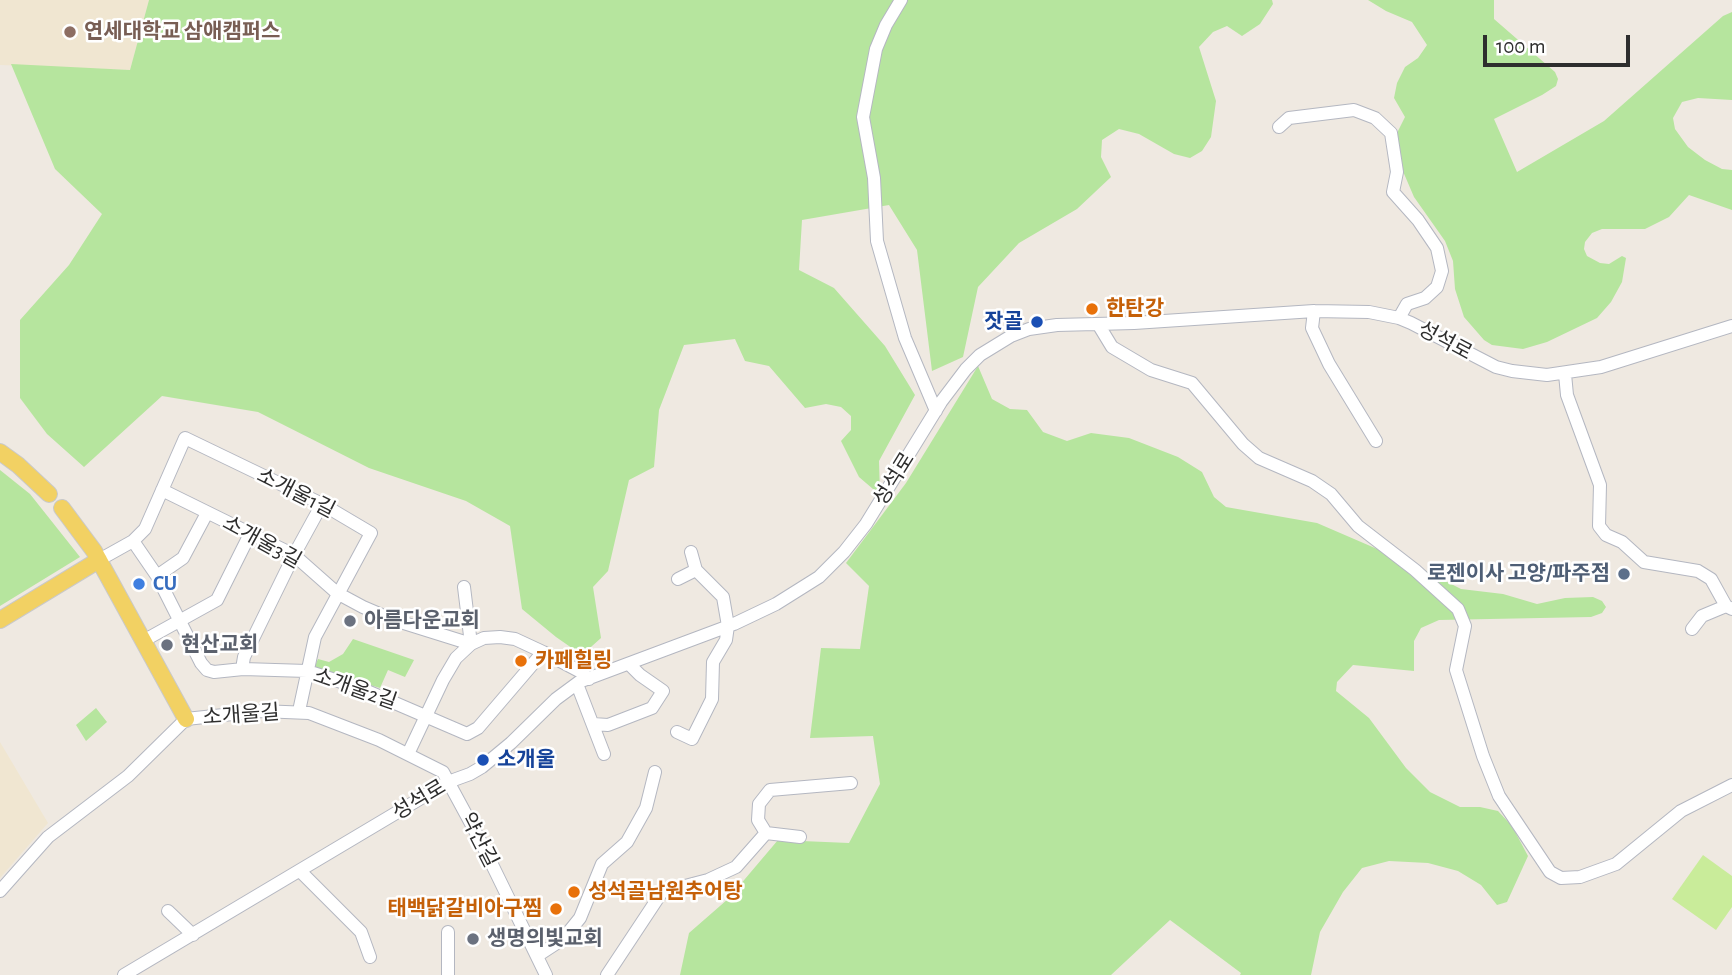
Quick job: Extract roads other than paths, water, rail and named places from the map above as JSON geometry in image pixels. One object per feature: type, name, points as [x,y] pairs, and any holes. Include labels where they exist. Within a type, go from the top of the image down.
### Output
[{"type":"main road","points":[[0,452],[49,494]]},
{"type":"main road","points":[[62,508],[99,560],[186,719]]},
{"type":"main road","points":[[0,620],[99,560]]},
{"type":"street","points":[[901,0],[886,24],[876,49],[863,117],[874,178],[877,241],[905,338],[936,411]]},
{"type":"street","points":[[1279,127],[1289,118],[1354,110],[1375,118],[1391,134],[1397,172],[1393,192],[1418,220],[1437,248],[1442,271],[1437,287],[1425,298],[1407,304],[1399,318]]},
{"type":"street","points":[[1314,311],[1312,328],[1329,365],[1377,441]]},
{"type":"street","name":"성석로","points":[[124,975],[449,782],[470,774],[502,752],[556,699],[583,682],[729,626],[776,604],[819,577],[844,552],[866,524],[936,411],[966,369],[996,344],[1028,329],[1314,311],[1369,312],[1399,318],[1496,367],[1547,375],[1601,367],[1732,326]]},
{"type":"street","points":[[1098,324],[1112,347],[1151,370],[1192,383],[1243,444],[1259,458],[1312,481],[1331,494],[1358,526],[1415,570],[1458,609],[1465,626],[1456,670],[1483,756],[1499,796],[1550,872],[1561,877],[1580,877],[1616,864],[1681,811],[1732,785]]},
{"type":"street","points":[[1564,374],[1567,395],[1600,485],[1600,526],[1606,535],[1622,542],[1644,562],[1698,572],[1711,579],[1729,607],[1702,616],[1692,629]]},
{"type":"street","name":"소개울1길","points":[[99,560],[133,541],[149,521],[185,438],[323,504],[371,533],[315,637],[299,711]]},
{"type":"street","name":"소개울3길","points":[[162,490],[294,555],[337,593],[391,619],[471,644],[500,637],[515,639],[580,672],[583,682]]},
{"type":"street","points":[[242,669],[244,657],[294,555],[323,504]]},
{"type":"street","points":[[157,576],[183,558],[207,513]]},
{"type":"street","points":[[143,641],[217,600],[250,534]]},
{"type":"street","name":"소개울2길","points":[[133,541],[157,576],[201,663],[214,673],[242,669],[307,671],[360,688],[467,734],[478,728],[544,652]]},
{"type":"street","points":[[677,732],[692,739],[712,699],[713,662],[726,640],[729,626],[723,597],[696,570],[691,552]]},
{"type":"street","points":[[678,579],[696,570]]},
{"type":"street","points":[[464,587],[471,644]]},
{"type":"street","name":"소개울2길","points":[[425,714],[456,659],[471,644]]},
{"type":"street","points":[[593,724],[608,725],[652,708],[663,691],[629,664]]},
{"type":"street","points":[[583,682],[593,724],[604,754]]},
{"type":"street","name":"소개울길","points":[[0,891],[48,837],[128,776],[186,719],[231,713],[299,711],[319,715],[441,770],[449,782]]},
{"type":"street","points":[[408,754],[425,714]]},
{"type":"street","points":[[537,956],[563,939],[580,918],[602,864],[627,842],[646,808],[655,772]]},
{"type":"street","name":"약산길","points":[[449,782],[546,975]]},
{"type":"street","points":[[766,833],[758,820],[760,804],[770,790],[851,783]]},
{"type":"street","points":[[766,833],[800,837]]},
{"type":"street","points":[[607,975],[662,892],[708,880],[736,867],[766,833]]},
{"type":"street","points":[[300,871],[361,932],[370,957]]},
{"type":"street","points":[[168,911],[192,935]]},
{"type":"street","points":[[448,932],[448,975]]},
{"type":"place","name":"연세대학교 삼애캠퍼스","points":[[70,32]]},
{"type":"place","name":"한탄강","points":[[1092,309]]},
{"type":"place","name":"잣골","points":[[1037,322]]},
{"type":"place","name":"로젠이사 고양/파주점","points":[[1624,574]]},
{"type":"place","name":"CU","points":[[139,584]]},
{"type":"place","name":"아름다운교회","points":[[350,621]]},
{"type":"place","name":"현산교회","points":[[167,645]]},
{"type":"place","name":"카페힐링","points":[[521,661]]},
{"type":"place","name":"소개울","points":[[483,760]]},
{"type":"place","name":"성석골남원추어탕","points":[[574,892]]},
{"type":"place","name":"태백닭갈비아구찜","points":[[556,909]]},
{"type":"place","name":"생명의빛교회","points":[[473,939]]}]
